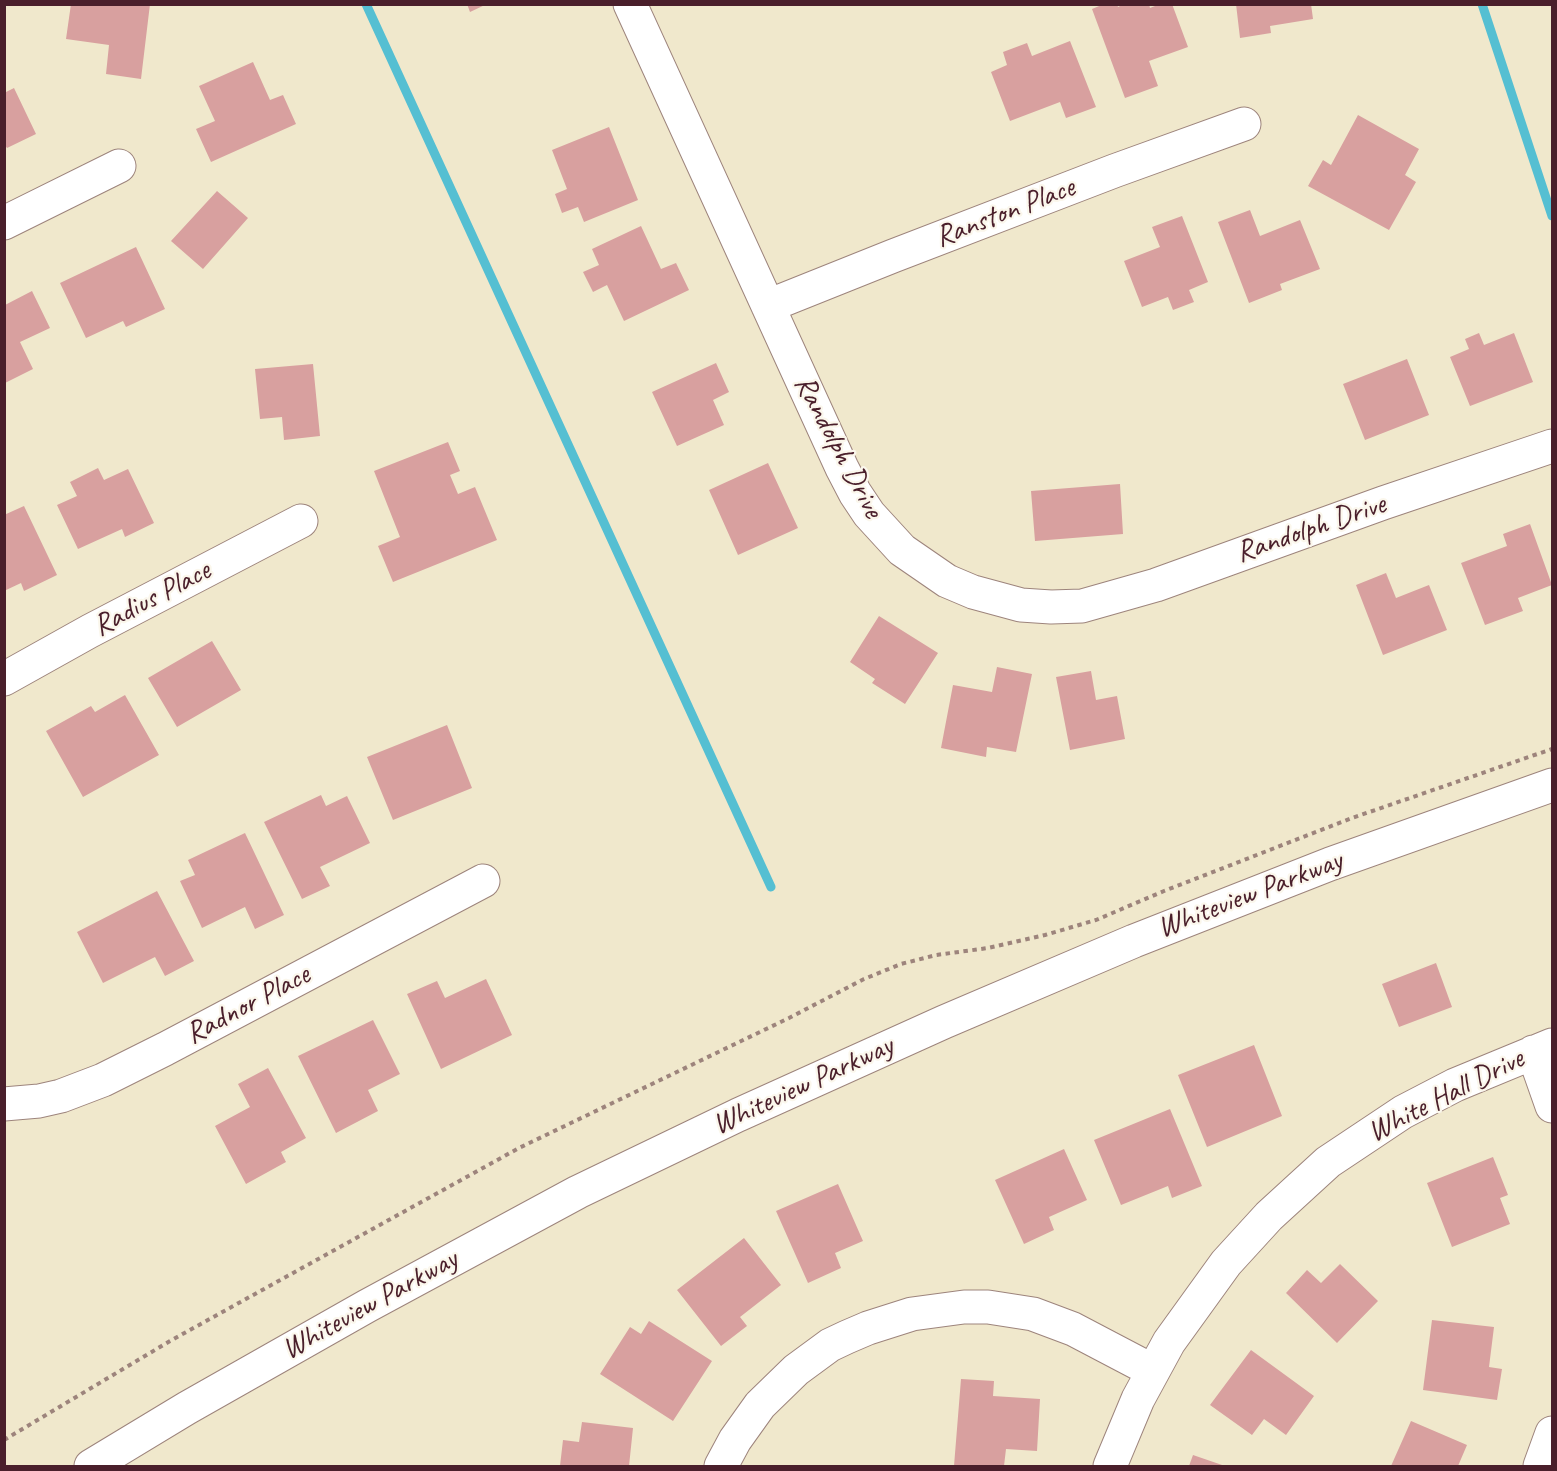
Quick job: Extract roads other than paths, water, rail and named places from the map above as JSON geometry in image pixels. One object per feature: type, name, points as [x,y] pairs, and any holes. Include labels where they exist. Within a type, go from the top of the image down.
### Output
[{"type":"street","name":"Randolph Drive","points":[[630,4],[855,493],[874,520],[902,550],[947,581],[973,592],[1021,605],[1051,608],[1082,606],[1132,593],[1383,503],[1552,446]]},
{"type":"street","name":"Ranston Place","points":[[768,306],[1104,175],[1244,124]]},
{"type":"street","points":[[4,223],[119,166]]},
{"type":"street","name":"Radius Place","points":[[4,679],[301,521]]},
{"type":"street","name":"Whiteview Parkway","points":[[91,1467],[275,1357],[447,1262],[578,1192],[738,1114],[965,1012],[1134,941],[1330,864],[1552,785]]},
{"type":"street","name":"Radnor Place","points":[[4,1104],[39,1101],[60,1096],[104,1080],[483,881]]},
{"type":"street","points":[[1543,1048],[1552,1106]]},
{"type":"street","name":"White Hall Drive","points":[[1110,1467],[1124,1430],[1175,1332],[1226,1263],[1269,1216],[1329,1162],[1403,1112],[1455,1085],[1543,1048]]},
{"type":"street","points":[[721,1467],[735,1440],[760,1405],[796,1370],[847,1337],[912,1314],[964,1306],[1033,1314],[1073,1329],[1153,1371]]},
{"type":"street","points":[[1540,1467],[1552,1434]]},
{"type":"waterway","points":[[366,4],[771,887]]},
{"type":"waterway","points":[[1482,4],[1552,216]]}]
